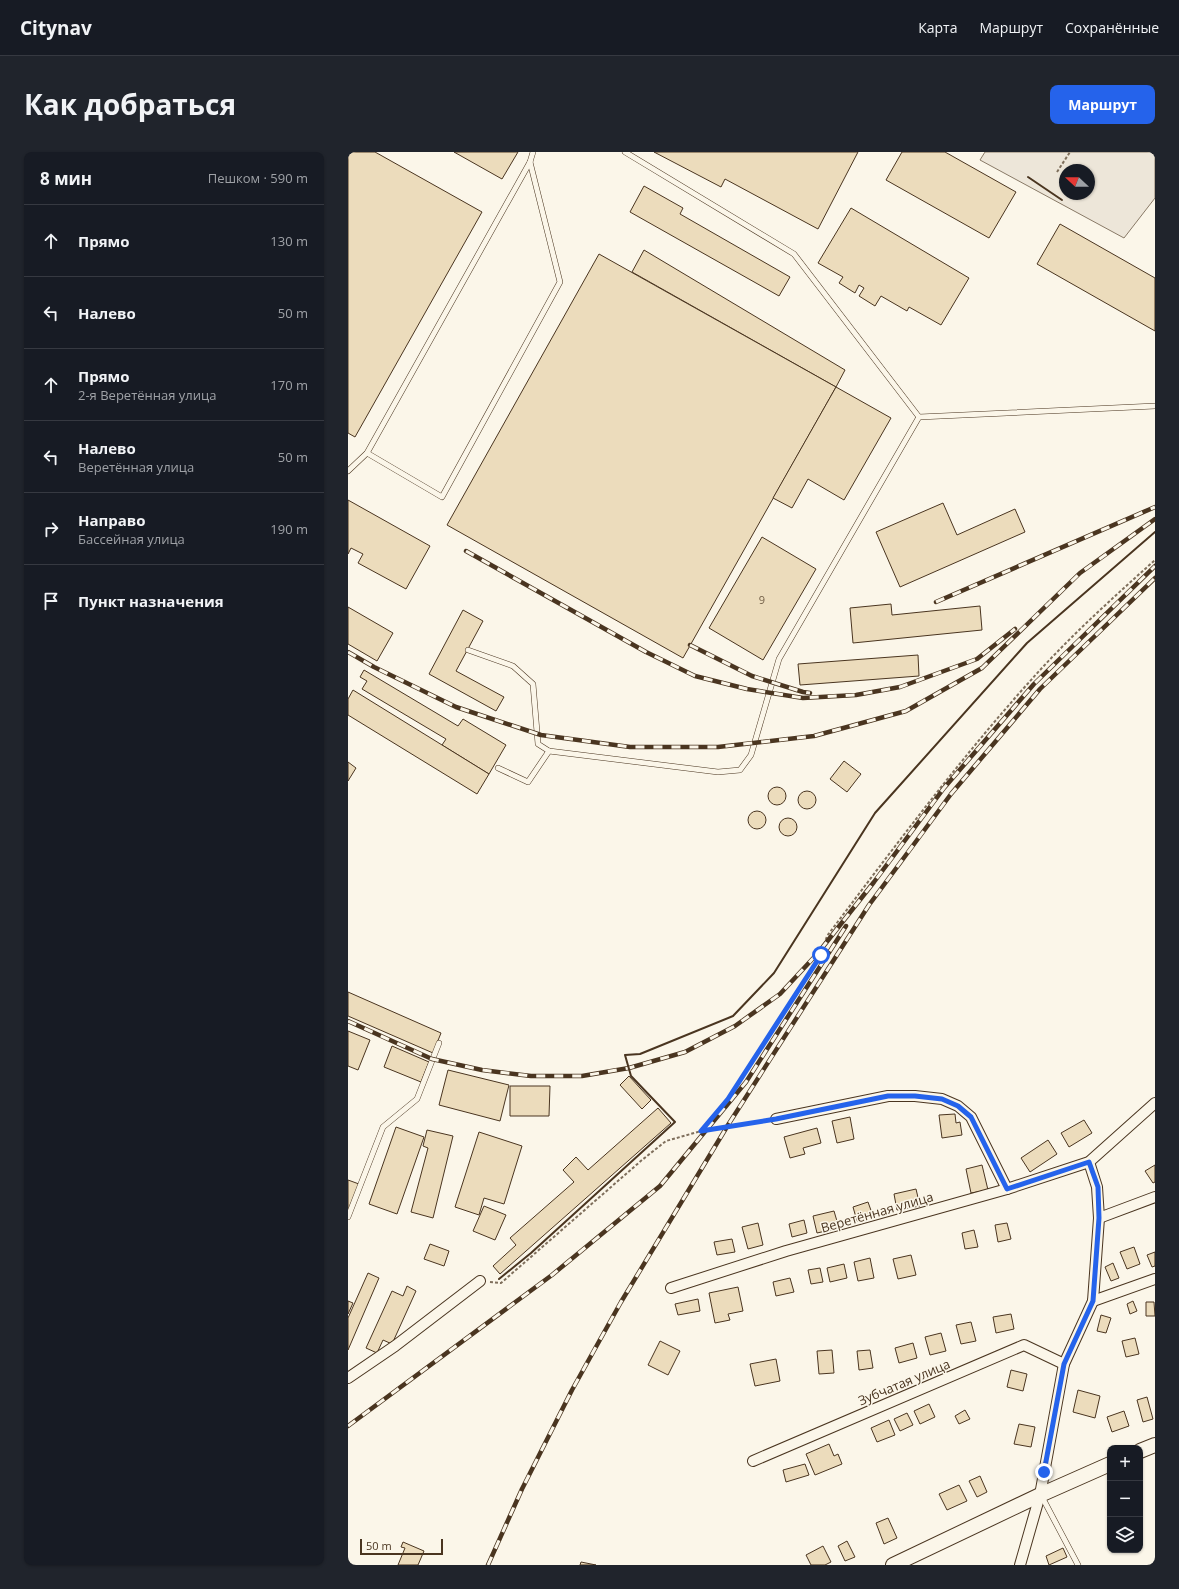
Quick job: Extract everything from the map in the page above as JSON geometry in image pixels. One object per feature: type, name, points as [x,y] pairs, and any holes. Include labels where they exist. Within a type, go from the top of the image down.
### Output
[{"type":"main road","points":[[1143,1451],[1155,1445]]},
{"type":"main road","points":[[893,1565],[1040,1494],[1107,1465]]},
{"type":"street","points":[[776,1119],[888,1096],[915,1096],[942,1099],[958,1106],[971,1117],[1007,1189]]},
{"type":"street","points":[[1020,1565],[1040,1494],[1064,1364],[1093,1301],[1099,1218],[1098,1187],[1089,1162],[1155,1103]]},
{"type":"street","name":"Веретённая улица","points":[[671,1288],[786,1251],[1007,1189],[1089,1162]]},
{"type":"street","points":[[1099,1218],[1155,1196]]},
{"type":"street","points":[[1093,1301],[1155,1279]]},
{"type":"street","points":[[348,1378],[395,1346],[480,1281]]},
{"type":"street","name":"Зубчатая улица","points":[[753,1461],[1024,1345],[1064,1364]]},
{"type":"lane","points":[[348,472],[367,453],[530,162],[534,152]]},
{"type":"lane","points":[[625,152],[794,254],[920,417]]},
{"type":"lane","points":[[367,453],[442,497],[560,282],[530,162]]},
{"type":"lane","points":[[920,417],[1155,406]]},
{"type":"lane","points":[[468,650],[513,666],[533,684],[538,744],[548,751],[718,772],[740,770],[751,755],[779,659],[920,417]]},
{"type":"lane","points":[[498,768],[528,782],[548,751]]},
{"type":"lane","points":[[348,1217],[382,1127],[417,1099],[439,1043]]},
{"type":"lane","points":[[1040,1494],[1078,1565]]},
{"type":"path","points":[[1057,172],[1070,152]]},
{"type":"path","points":[[701,1131],[728,1099],[757,1055],[821,955],[827,936],[914,821],[986,732],[1042,668],[1100,610],[1155,560]]},
{"type":"path","points":[[480,1281],[501,1283],[642,1160],[666,1141],[701,1131],[776,1119]]},
{"type":"shaded area","points":[[985,152],[1155,152],[1155,198],[1124,238],[980,160]]},
{"type":"building","points":[[348,152],[375,152],[482,212],[355,437],[348,433]]},
{"type":"building","points":[[454,152],[518,152],[502,179]]},
{"type":"building","points":[[654,152],[858,152],[818,229],[725,179],[721,187]]},
{"type":"building","points":[[902,152],[945,152],[1016,192],[989,238],[886,180]]},
{"type":"building","points":[[644,186],[683,208],[680,214],[790,277],[779,296],[630,212]]},
{"type":"building","points":[[851,208],[969,278],[941,325],[909,307],[907,311],[881,296],[875,306],[859,296],[864,288],[859,285],[855,293],[839,283],[843,277],[818,263]]},
{"type":"building","points":[[1060,224],[1155,278],[1155,331],[1037,264]]},
{"type":"building","points":[[644,250],[845,370],[836,387],[632,272]]},
{"type":"building","points":[[599,254],[836,387],[683,658],[447,525]]},
{"type":"building","points":[[836,387],[891,418],[844,500],[808,479],[792,508],[773,498]]},
{"type":"building","points":[[348,500],[430,546],[406,589],[358,563],[363,554],[351,548],[348,554]]},
{"type":"building","points":[[943,503],[957,535],[1015,509],[1025,532],[900,587],[876,532]]},
{"type":"building","points":[[762,537],[816,569],[763,660],[709,628]]},
{"type":"building","points":[[891,604],[892,615],[980,606],[982,630],[853,643],[850,608]]},
{"type":"building","points":[[348,607],[393,633],[377,661],[348,644]]},
{"type":"building","points":[[463,610],[483,621],[456,671],[504,697],[496,711],[429,674]]},
{"type":"building","points":[[918,655],[919,676],[800,685],[798,664]]},
{"type":"building","points":[[364,670],[458,726],[463,719],[506,745],[489,774],[442,745],[446,739],[362,689],[367,681],[360,677]]},
{"type":"building","points":[[353,690],[489,774],[477,794],[348,715],[348,699]]},
{"type":"building","points":[[844,761],[861,774],[847,792],[830,779]]},
{"type":"building","points":[[348,762],[356,768],[348,781]]},
{"type":"building","points":[[773,787],[781,787],[786,792],[784,803],[781,805],[773,805],[768,800],[768,792]]},
{"type":"building","points":[[803,791],[811,791],[816,796],[814,807],[811,809],[803,809],[798,804],[798,796]]},
{"type":"building","points":[[753,811],[761,811],[766,816],[764,827],[761,829],[753,829],[748,824],[748,816]]},
{"type":"building","points":[[784,818],[792,818],[797,823],[795,834],[792,836],[784,836],[779,831],[779,823]]},
{"type":"building","points":[[348,992],[441,1033],[433,1053],[348,1016]]},
{"type":"building","points":[[348,1031],[370,1040],[358,1070],[348,1066]]},
{"type":"building","points":[[392,1046],[429,1062],[421,1082],[384,1067]]},
{"type":"building","points":[[448,1070],[509,1085],[500,1121],[439,1105]]},
{"type":"building","points":[[629,1076],[651,1100],[642,1109],[620,1085]]},
{"type":"building","points":[[510,1086],[550,1086],[549,1116],[510,1116]]},
{"type":"building","points":[[658,1108],[671,1123],[500,1274],[493,1266],[516,1245],[510,1238],[574,1182],[563,1170],[576,1157],[588,1170]]},
{"type":"building","points":[[955,1114],[956,1123],[960,1122],[962,1135],[942,1138],[939,1115]]},
{"type":"building","points":[[850,1117],[854,1139],[837,1143],[832,1121]]},
{"type":"building","points":[[1084,1120],[1092,1133],[1069,1147],[1061,1133]]},
{"type":"building","points":[[396,1127],[424,1137],[397,1214],[369,1204]]},
{"type":"building","points":[[817,1128],[821,1143],[803,1148],[805,1154],[790,1158],[784,1137]]},
{"type":"building","points":[[427,1130],[453,1136],[433,1218],[411,1212],[428,1148],[423,1146]]},
{"type":"building","points":[[479,1132],[522,1146],[504,1204],[484,1198],[479,1215],[455,1207]]},
{"type":"building","points":[[1048,1140],[1057,1154],[1030,1172],[1021,1158]]},
{"type":"building","points":[[982,1165],[988,1190],[971,1193],[966,1169]]},
{"type":"building","points":[[1155,1165],[1155,1182],[1153,1183],[1145,1171]]},
{"type":"building","points":[[348,1180],[359,1184],[348,1214]]},
{"type":"building","points":[[916,1189],[920,1206],[897,1210],[894,1194]]},
{"type":"building","points":[[868,1202],[873,1216],[857,1221],[853,1207]]},
{"type":"building","points":[[484,1206],[506,1215],[495,1240],[473,1231]]},
{"type":"building","points":[[834,1211],[839,1228],[817,1233],[813,1216]]},
{"type":"building","points":[[804,1220],[807,1233],[792,1237],[789,1224]]},
{"type":"building","points":[[758,1223],[763,1245],[748,1249],[742,1227]]},
{"type":"building","points":[[1007,1223],[1011,1239],[998,1242],[995,1225]]},
{"type":"building","points":[[974,1230],[978,1247],[965,1249],[962,1233]]},
{"type":"building","points":[[732,1239],[735,1252],[717,1255],[714,1242]]},
{"type":"building","points":[[430,1244],[449,1251],[444,1266],[424,1259]]},
{"type":"building","points":[[1134,1247],[1140,1264],[1127,1269],[1120,1252]]},
{"type":"building","points":[[1155,1252],[1155,1266],[1152,1267],[1147,1255]]},
{"type":"building","points":[[911,1255],[916,1275],[898,1279],[893,1259]]},
{"type":"building","points":[[870,1258],[874,1278],[858,1281],[854,1262]]},
{"type":"building","points":[[1113,1263],[1119,1278],[1111,1281],[1105,1267]]},
{"type":"building","points":[[844,1264],[847,1278],[830,1282],[827,1268]]},
{"type":"building","points":[[820,1268],[823,1282],[811,1284],[808,1270]]},
{"type":"building","points":[[368,1273],[379,1278],[348,1350],[348,1318]]},
{"type":"building","points":[[790,1278],[794,1292],[776,1296],[773,1282]]},
{"type":"building","points":[[407,1286],[416,1291],[392,1344],[383,1340],[377,1353],[366,1348],[392,1291],[403,1296]]},
{"type":"building","points":[[738,1287],[743,1311],[728,1314],[730,1320],[715,1323],[709,1293]]},
{"type":"building","points":[[698,1299],[700,1311],[678,1315],[675,1304]]},
{"type":"building","points":[[348,1301],[353,1303],[348,1314]]},
{"type":"building","points":[[1133,1301],[1137,1311],[1130,1314],[1127,1304]]},
{"type":"building","points":[[1146,1302],[1154,1302],[1155,1316],[1146,1316]]},
{"type":"building","points":[[1011,1314],[1014,1329],[996,1333],[993,1317]]},
{"type":"building","points":[[1101,1315],[1111,1318],[1106,1333],[1097,1331]]},
{"type":"building","points":[[971,1322],[976,1341],[961,1344],[956,1325]]},
{"type":"building","points":[[941,1333],[946,1351],[930,1355],[925,1337]]},
{"type":"building","points":[[1135,1338],[1139,1354],[1126,1357],[1122,1341]]},
{"type":"building","points":[[660,1341],[680,1351],[668,1375],[648,1365]]},
{"type":"building","points":[[913,1343],[917,1358],[899,1363],[895,1348]]},
{"type":"building","points":[[832,1350],[834,1373],[819,1374],[817,1351]]},
{"type":"building","points":[[870,1350],[873,1368],[859,1370],[857,1351]]},
{"type":"building","points":[[776,1359],[780,1381],[755,1386],[750,1364]]},
{"type":"building","points":[[1011,1370],[1027,1374],[1023,1391],[1007,1387]]},
{"type":"building","points":[[1078,1390],[1100,1396],[1095,1418],[1073,1412]]},
{"type":"building","points":[[1147,1397],[1153,1419],[1143,1422],[1137,1400]]},
{"type":"building","points":[[929,1404],[935,1417],[920,1424],[914,1411]]},
{"type":"building","points":[[965,1410],[970,1419],[959,1424],[955,1416]]},
{"type":"building","points":[[1124,1411],[1129,1426],[1112,1432],[1107,1417]]},
{"type":"building","points":[[907,1413],[913,1425],[900,1431],[894,1419]]},
{"type":"building","points":[[889,1420],[895,1435],[877,1442],[871,1428]]},
{"type":"building","points":[[1019,1424],[1035,1427],[1031,1447],[1014,1444]]},
{"type":"building","points":[[829,1444],[834,1456],[838,1454],[842,1464],[815,1475],[806,1454]]},
{"type":"building","points":[[805,1464],[809,1475],[786,1482],[783,1470]]},
{"type":"building","points":[[980,1476],[987,1492],[977,1497],[969,1481]]},
{"type":"building","points":[[959,1485],[967,1501],[947,1510],[939,1494]]},
{"type":"building","points":[[888,1518],[897,1538],[884,1544],[876,1523]]},
{"type":"building","points":[[847,1541],[855,1557],[845,1561],[838,1546]]},
{"type":"building","points":[[403,1542],[424,1551],[418,1565],[398,1565],[405,1548],[401,1547]]},
{"type":"building","points":[[823,1546],[831,1562],[825,1565],[811,1565],[806,1555]]},
{"type":"building","points":[[1063,1548],[1067,1557],[1049,1565],[1046,1556]]},
{"type":"building","points":[[581,1562],[596,1565],[580,1565]]},
{"type":"railway","points":[[936,602],[1155,507]]},
{"type":"railway","points":[[348,652],[374,667],[456,707],[541,735],[630,747],[718,747],[814,736],[906,711],[982,668],[1080,573],[1155,519]]},
{"type":"railway","points":[[466,551],[646,652],[695,676],[747,689],[803,698],[856,695],[900,687],[977,659],[1015,629]]},
{"type":"railway","points":[[348,1021],[432,1059],[482,1070],[531,1076],[582,1076],[629,1068],[685,1052],[735,1026],[780,994],[818,953],[874,882],[944,788],[1034,684],[1155,566]]},
{"type":"railway","points":[[488,1565],[522,1489],[572,1390],[621,1302],[728,1125],[869,905],[951,794],[1040,689],[1155,578]]},
{"type":"railway","points":[[690,645],[752,676],[810,693]]},
{"type":"railway","points":[[348,1426],[552,1275],[660,1186],[746,1082],[846,926]]},
{"type":"wall","points":[[1028,177],[1059,198]]},
{"type":"wall","points":[[499,1279],[531,1253],[675,1122],[631,1076],[625,1055],[640,1054],[733,1016],[774,973],[875,813],[1027,643],[1155,532]]},
{"type":"route","points":[[821,955],[728,1099],[701,1131],[776,1119],[888,1096],[915,1096],[942,1099],[958,1106],[971,1117],[1007,1189],[1089,1162],[1098,1187],[1099,1218],[1093,1301],[1064,1364],[1044,1472]]}]
